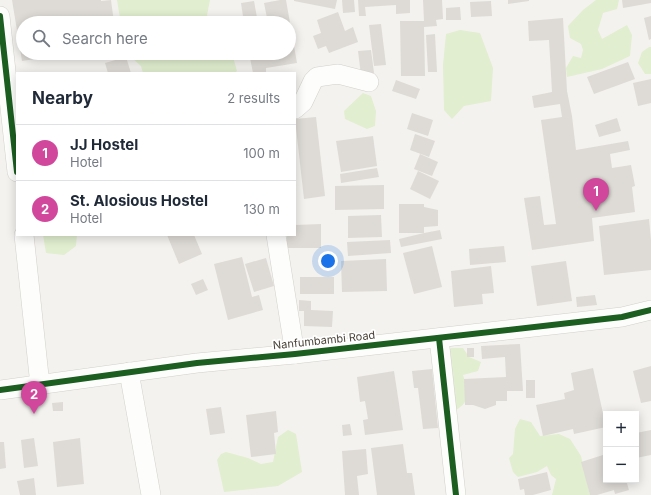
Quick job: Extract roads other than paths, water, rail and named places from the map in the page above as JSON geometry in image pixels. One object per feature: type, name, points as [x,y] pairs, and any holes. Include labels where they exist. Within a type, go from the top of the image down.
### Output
[{"type":"street","points":[[0,16],[16,163]]},
{"type":"street","points":[[296,108],[303,102],[316,77],[338,74],[369,82]]},
{"type":"street","points":[[24,236],[40,385]]},
{"type":"street","points":[[276,236],[295,354]]},
{"type":"street","name":"Nanfumbambi Road","points":[[0,390],[197,362],[295,354],[622,317],[651,310]]},
{"type":"street","points":[[438,338],[456,495]]},
{"type":"street","points":[[129,372],[151,495]]},
{"type":"place","name":"JJ Hostel","points":[[596,211]]},
{"type":"place","name":"St. Alosious Hostel","points":[[34,414]]}]
